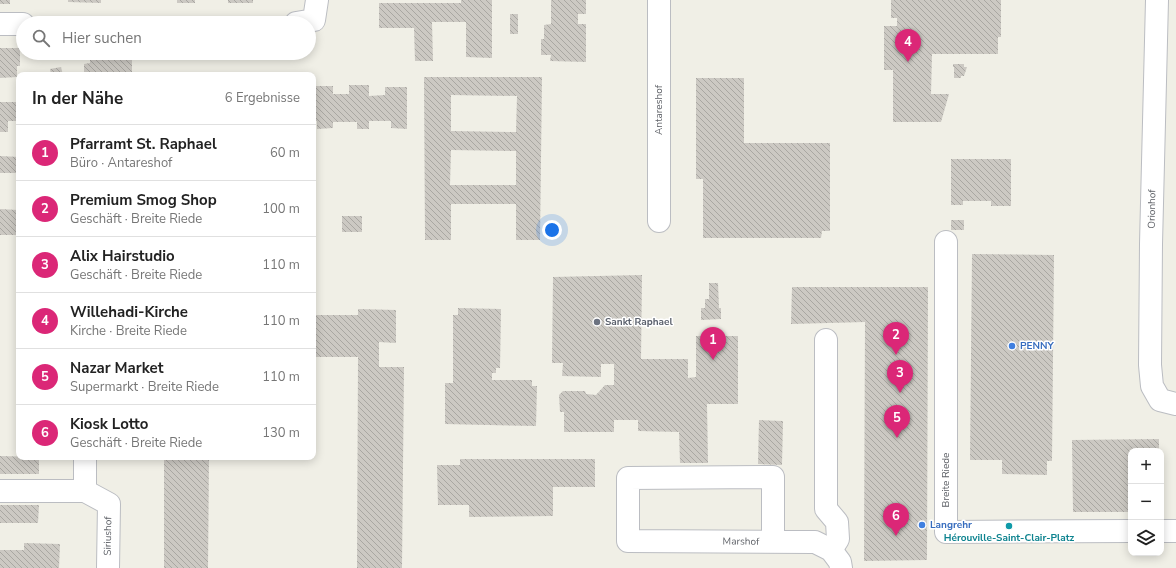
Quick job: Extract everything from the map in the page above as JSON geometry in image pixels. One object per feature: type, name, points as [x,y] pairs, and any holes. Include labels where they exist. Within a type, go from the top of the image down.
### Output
[{"type":"street","name":"Antareshof","points":[[659,0],[659,221]]},
{"type":"street","name":"Orionhof","points":[[1157,0],[1151,244],[1150,365],[1152,386],[1160,400],[1176,404]]},
{"type":"street","points":[[0,24],[16,24]]},
{"type":"street","name":"Breite Riede","points":[[946,242],[946,532],[1128,531]]},
{"type":"street","points":[[826,340],[826,509],[837,522],[838,539],[836,559]]},
{"type":"street","points":[[0,490],[85,491],[85,460]]},
{"type":"street","name":"Marshof","points":[[773,542],[773,477],[628,478],[628,541],[773,542],[815,542],[836,559]]},
{"type":"street","name":"Siriushof","points":[[85,491],[108,504],[108,568]]},
{"type":"street","points":[[1164,531],[1176,531]]},
{"type":"building","points":[[0,0],[10,0],[10,4],[0,4]]},
{"type":"building","points":[[68,0],[101,0],[101,3],[68,2]]},
{"type":"building","points":[[177,0],[195,0],[195,3],[177,3]]},
{"type":"building","points":[[228,0],[253,0],[253,3],[228,3]]},
{"type":"building","points":[[461,0],[492,0],[492,58],[466,57],[466,22],[432,22],[433,61],[415,61],[414,28],[379,28],[379,3],[461,3]]},
{"type":"building","points":[[551,0],[586,0],[586,14],[578,14],[578,24],[586,24],[586,62],[550,61],[551,55],[541,55],[541,39],[544,39],[544,25],[551,24]]},
{"type":"building","points":[[891,0],[1001,0],[1001,37],[998,37],[998,54],[932,54],[931,94],[949,94],[941,122],[893,122],[893,70],[884,70],[884,26],[897,26],[897,18],[891,18]]},
{"type":"building","points":[[510,14],[518,14],[518,34],[510,34]]},
{"type":"building","points":[[0,48],[16,48],[16,60],[20,60],[20,66],[17,66],[16,77],[0,78]]},
{"type":"building","points":[[90,60],[132,60],[132,72],[84,72],[84,64],[90,63]]},
{"type":"building","points":[[953,64],[964,64],[964,67],[967,67],[964,76],[961,76],[961,78],[954,78]]},
{"type":"building","points":[[61,67],[62,72],[50,72],[50,69]]},
{"type":"building","points":[[424,77],[542,77],[540,240],[516,240],[516,204],[451,204],[451,240],[425,240]],"holes":[[[451,95],[517,96],[516,132],[451,131]],[[451,150],[516,151],[516,185],[450,185]]]},
{"type":"building","points":[[696,78],[744,78],[744,143],[830,143],[830,231],[822,231],[821,238],[703,238],[703,179],[696,179]]},
{"type":"building","points":[[349,85],[369,85],[369,96],[385,95],[385,87],[407,87],[407,129],[391,128],[391,121],[369,121],[369,129],[357,129],[357,122],[333,122],[333,128],[317,129],[316,86],[333,86],[333,94],[349,94]]},
{"type":"building","points":[[0,102],[16,102],[16,121],[8,121],[8,132],[0,132]]},
{"type":"building","points":[[0,156],[16,157],[16,173],[0,173]]},
{"type":"building","points":[[951,159],[1011,159],[1011,206],[991,206],[991,201],[963,201],[963,205],[951,205]]},
{"type":"building","points":[[0,209],[16,210],[16,235],[0,235]]},
{"type":"building","points":[[342,216],[362,216],[362,232],[342,232]]},
{"type":"building","points":[[951,220],[964,220],[964,230],[951,230]]},
{"type":"building","name":"PENNY","points":[[972,254],[1054,255],[1052,461],[1047,461],[1047,475],[1002,474],[1002,460],[970,460]]},
{"type":"building","points":[[642,275],[641,359],[688,359],[688,378],[696,377],[696,336],[738,336],[738,404],[707,404],[708,463],[680,463],[679,432],[638,431],[638,420],[614,420],[614,432],[564,432],[564,412],[560,412],[559,395],[563,391],[585,391],[586,394],[596,395],[605,385],[614,385],[614,364],[601,364],[601,377],[562,376],[563,363],[552,363],[553,277]]},
{"type":"building","points":[[709,283],[718,283],[721,319],[701,320],[701,308],[705,308],[705,299],[709,299]]},
{"type":"building","points":[[792,287],[928,287],[927,560],[864,561],[865,322],[791,324]]},
{"type":"building","points":[[458,308],[501,309],[500,368],[496,368],[496,373],[492,373],[492,380],[532,380],[532,386],[537,386],[536,426],[445,424],[445,383],[453,383],[453,315],[458,315]]},
{"type":"building","points":[[358,309],[396,310],[396,343],[379,342],[379,367],[404,367],[402,568],[357,568],[358,357],[316,357],[316,315],[358,315]]},
{"type":"building","points":[[759,420],[783,421],[782,465],[758,464]]},
{"type":"building","points":[[1159,439],[1159,448],[1128,448],[1128,512],[1073,512],[1072,440]]},
{"type":"building","points":[[0,456],[16,456],[16,460],[39,460],[39,474],[0,474]]},
{"type":"building","points":[[460,459],[595,459],[595,487],[553,487],[553,516],[469,517],[469,505],[438,505],[437,465],[460,465]]},
{"type":"building","points":[[164,460],[209,460],[208,568],[164,568]]},
{"type":"building","points":[[0,505],[39,505],[38,523],[0,523]]},
{"type":"building","points":[[24,543],[60,544],[59,568],[0,568],[0,550],[24,550]]},
{"type":"place","name":"Willehadi-Kirche","points":[[908,62]]},
{"type":"place","name":"Sankt Raphael","points":[[597,322]]},
{"type":"place","name":"PENNY","points":[[1012,346]]},
{"type":"place","name":"Premium Smog Shop","points":[[896,355]]},
{"type":"place","name":"Pfarramt St. Raphael","points":[[713,360]]},
{"type":"place","name":"Alix Hairstudio","points":[[900,393]]},
{"type":"place","name":"Nazar Market","points":[[897,438]]},
{"type":"place","name":"Langrehr","points":[[922,525]]},
{"type":"place","name":"Hérouville-Saint-Clair-Platz","points":[[1009,526]]},
{"type":"place","name":"Kiosk Lotto","points":[[896,536]]}]
